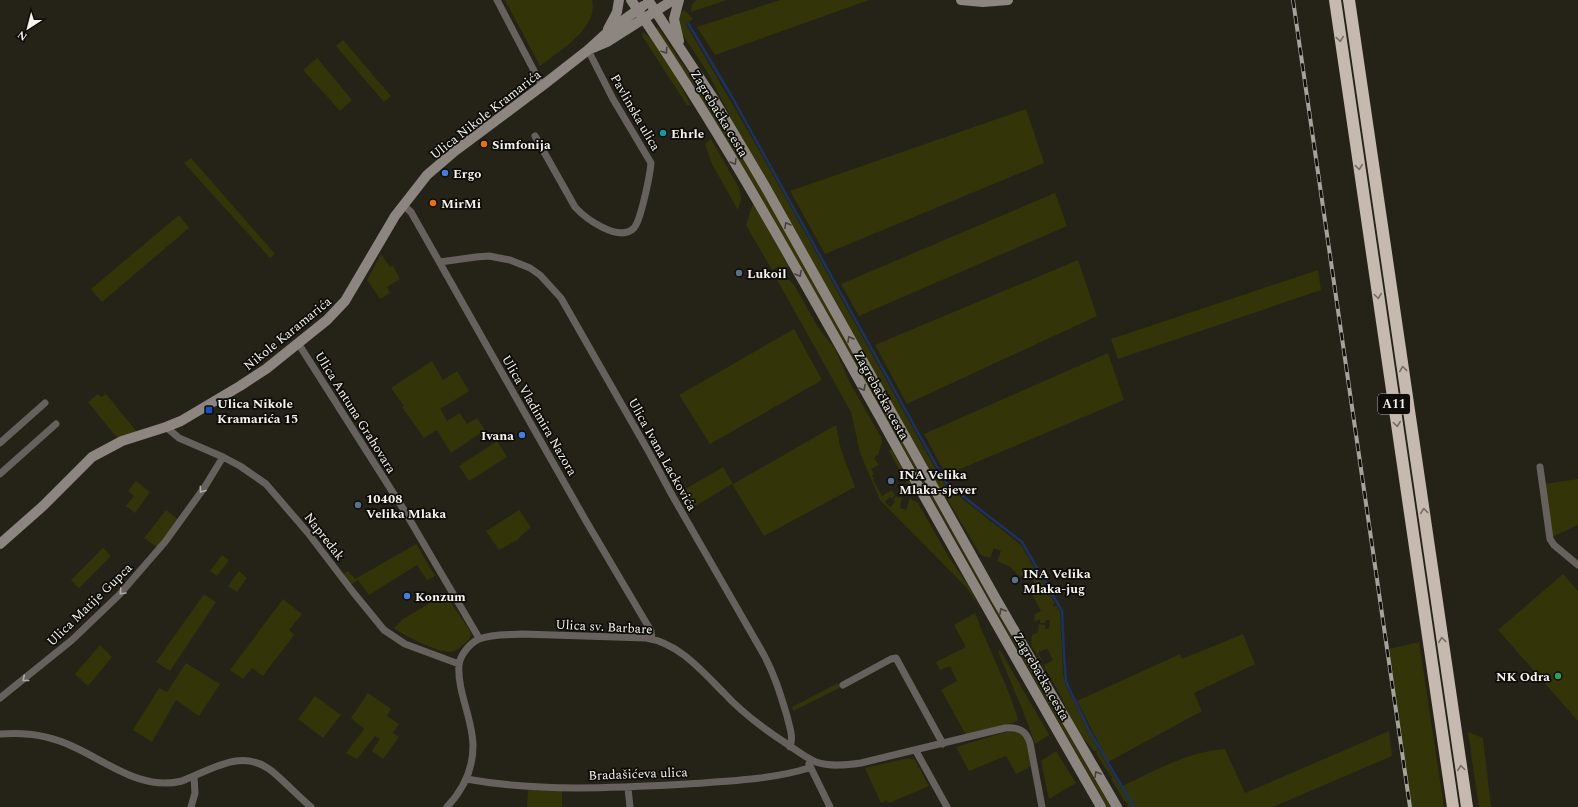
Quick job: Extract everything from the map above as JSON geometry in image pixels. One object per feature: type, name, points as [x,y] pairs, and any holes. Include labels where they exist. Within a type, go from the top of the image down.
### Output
[{"type":"highway","name":"A11","points":[[1335,0],[1453,807]]},
{"type":"highway","name":"A11","points":[[1349,0],[1467,807]]},
{"type":"main road","points":[[605,34],[614,18],[619,0]]},
{"type":"main road","name":"Zagrebačka cesta","points":[[631,0],[679,71],[752,191],[932,512],[1101,807]]},
{"type":"main road","name":"Ulica Nikole Kramarića","points":[[588,50],[607,42],[673,0]]},
{"type":"main road","points":[[679,0],[674,18],[680,47]]},
{"type":"main road","points":[[961,0],[982,2],[1008,0]]},
{"type":"main road","name":"Ulica Nikole Kramarića","points":[[403,205],[427,175],[454,151],[542,86],[588,50],[605,34],[650,1]]},
{"type":"main road","name":"Zagrebačka cesta","points":[[650,1],[713,98],[766,188],[996,599],[1117,807]]},
{"type":"main road","name":"Nikole Karamarića","points":[[0,544],[43,506],[92,457],[122,442],[166,427],[192,414],[253,378],[334,314],[345,301],[403,205]]},
{"type":"street","points":[[497,0],[542,86]]},
{"type":"street","name":"Pavlinska ulica","points":[[535,136],[575,208],[582,215],[596,224],[618,232],[627,233],[634,228],[639,218],[651,163],[613,99],[588,50]]},
{"type":"street","name":"Ulica Vladimira Nazora","points":[[403,205],[411,212],[440,262],[586,521],[651,631],[652,639]]},
{"type":"street","name":"Ulica Ivana Lackovića","points":[[440,262],[490,256],[510,260],[530,268],[540,275],[561,298],[774,674],[783,700],[792,735],[790,746]]},
{"type":"street","name":"Ulica Antuna Grahovara","points":[[298,342],[340,412],[404,510],[479,638]]},
{"type":"street","points":[[0,443],[45,402]]},
{"type":"street","points":[[0,474],[56,424]]},
{"type":"street","name":"Napredak","points":[[166,427],[179,438],[223,457],[251,473],[275,493],[384,630],[405,644],[459,664]]},
{"type":"street","name":"Ulica Matije Gupca","points":[[0,698],[72,640],[120,595],[169,536],[204,488],[223,457]]},
{"type":"street","points":[[1540,466],[1550,538],[1554,545],[1578,566]]},
{"type":"street","name":"Ulica sv. Barbare","points":[[479,638],[522,634],[652,639],[670,646],[685,655],[745,715],[809,758],[823,764],[861,764],[1005,728],[1022,730],[1026,733],[1030,742],[1042,807]]},
{"type":"street","points":[[447,807],[460,792],[466,779],[472,757],[473,746],[469,717],[460,676],[459,664],[466,649],[479,638]]},
{"type":"street","points":[[843,685],[891,659],[896,658],[943,744]]},
{"type":"street","points":[[0,734],[22,734],[57,740],[74,746],[141,780],[155,783],[173,783],[238,760],[257,761],[272,771],[311,807]]},
{"type":"street","points":[[916,751],[947,807]]},
{"type":"street","points":[[809,758],[809,768],[830,807]]},
{"type":"street","name":"Bradašićeva ulica","points":[[466,779],[483,782],[534,786],[628,788],[758,778],[786,774],[809,768]]},
{"type":"street","points":[[191,807],[195,793],[194,776]]},
{"type":"street","points":[[628,788],[630,807]]},
{"type":"shaded area","points":[[505,0],[592,0],[593,10],[590,20],[576,38],[540,66]]},
{"type":"shaded area","points":[[696,0],[727,0],[691,12],[692,5]]},
{"type":"shaded area","points":[[780,0],[869,0],[715,55],[697,27]]},
{"type":"shaded area","points":[[684,10],[693,19],[686,24],[767,164],[944,484],[1021,545],[1055,603],[1053,605],[1054,607],[1056,605],[1060,612],[1065,684],[1098,749],[1133,807],[1128,807],[1127,802],[1125,802],[1111,779],[1112,776],[1110,776],[1096,753],[1097,751],[1094,751],[1076,729],[1077,727],[1074,726],[1062,698],[1044,667],[1044,665],[1053,660],[1047,648],[1038,653],[1042,660],[1041,661],[1031,645],[1032,635],[1038,632],[1039,624],[1045,625],[1045,629],[1049,629],[1050,620],[1046,620],[1045,623],[1040,623],[1040,619],[1034,622],[1035,614],[1041,611],[1031,592],[1037,588],[1029,572],[1020,577],[1010,567],[997,561],[1001,551],[994,548],[990,558],[980,554],[949,502],[938,487],[736,127],[709,75],[681,32],[678,15]]},
{"type":"shaded area","points":[[658,27],[705,95],[752,172],[859,362],[932,496],[1044,693],[1111,807],[1107,807],[754,185],[693,85],[656,29]]},
{"type":"shaded area","points":[[643,32],[657,46],[664,56],[691,106],[687,105],[642,36]]},
{"type":"shaded area","points":[[343,40],[391,96],[384,102],[336,46]]},
{"type":"shaded area","points":[[317,58],[352,100],[340,111],[303,70]]},
{"type":"shaded area","points":[[1026,109],[1044,163],[825,254],[790,191]]},
{"type":"shaded area","points":[[711,139],[739,188],[741,199],[738,210],[712,164],[705,144]]},
{"type":"shaded area","points":[[191,158],[275,254],[270,258],[184,163]]},
{"type":"shaded area","points":[[1055,193],[1067,226],[859,316],[841,284]]},
{"type":"shaded area","points":[[753,204],[789,267],[778,267],[772,270],[746,225]]},
{"type":"shaded area","points":[[179,215],[189,228],[102,302],[91,289]]},
{"type":"shaded area","points":[[381,254],[390,267],[393,266],[400,279],[387,287],[390,293],[380,299],[367,280]]},
{"type":"shaded area","points":[[1078,260],[1097,316],[907,404],[875,345]]},
{"type":"shaded area","points":[[1318,270],[1321,290],[1118,359],[1111,339]]},
{"type":"shaded area","points":[[780,277],[789,280],[794,285],[818,327],[835,349],[850,383],[881,437],[882,442],[878,455],[874,458],[879,465],[871,469],[874,474],[872,475],[874,478],[873,480],[882,496],[892,490],[895,495],[892,499],[890,497],[885,502],[890,507],[895,502],[893,500],[896,496],[898,499],[899,497],[902,498],[900,508],[906,510],[910,498],[918,503],[948,556],[968,585],[979,606],[966,587],[880,500],[860,453],[851,412],[776,278]]},
{"type":"shaded area","points":[[794,329],[822,380],[710,444],[679,395]]},
{"type":"shaded area","points":[[1108,353],[1124,400],[946,475],[924,434]]},
{"type":"shaded area","points":[[432,361],[443,380],[457,371],[469,391],[440,409],[447,421],[460,413],[467,424],[477,418],[485,430],[451,453],[437,430],[424,438],[402,407],[404,406],[391,388]]},
{"type":"shaded area","points":[[98,394],[101,397],[106,394],[137,432],[118,439],[88,402]]},
{"type":"shaded area","points":[[836,425],[841,450],[855,487],[764,536],[732,484],[687,511],[677,494],[723,467],[733,484]]},
{"type":"shaded area","points":[[497,441],[507,457],[469,481],[459,466]]},
{"type":"shaded area","points":[[890,449],[912,485],[911,487],[909,487],[889,451]]},
{"type":"shaded area","points":[[1578,479],[1578,525],[1552,537],[1545,484]]},
{"type":"shaded area","points":[[136,481],[150,492],[135,513],[126,506],[134,496],[128,491]]},
{"type":"shaded area","points":[[166,510],[179,520],[158,548],[144,538]]},
{"type":"shaded area","points":[[519,510],[531,527],[517,540],[499,550],[486,531]]},
{"type":"shaded area","points":[[416,544],[435,576],[427,580],[417,565],[369,595],[358,580],[351,585],[343,574],[348,571],[355,579]]},
{"type":"shaded area","points":[[103,548],[111,556],[79,588],[71,580]]},
{"type":"shaded area","points":[[222,555],[229,560],[217,576],[210,571]]},
{"type":"shaded area","points":[[239,571],[247,578],[237,592],[228,586]]},
{"type":"shaded area","name":"NK Odra","points":[[1563,574],[1578,591],[1578,721],[1498,630]]},
{"type":"shaded area","points":[[204,594],[216,602],[170,671],[156,662]]},
{"type":"shaded area","points":[[445,594],[471,633],[469,640],[455,651],[446,652],[430,647],[394,628],[403,619]]},
{"type":"shaded area","points":[[283,599],[302,614],[289,630],[294,635],[263,676],[252,668],[243,679],[230,670]]},
{"type":"shaded area","points":[[975,613],[1014,705],[1018,719],[1012,723],[966,735],[941,690],[957,681],[950,666],[940,670],[936,662],[966,647],[954,625]]},
{"type":"shaded area","points":[[1243,634],[1255,664],[1194,693],[1202,711],[1108,762],[1077,701],[1180,654],[1182,659]]},
{"type":"shaded area","points":[[1419,642],[1444,807],[1412,807],[1389,649]]},
{"type":"shaded area","points":[[100,645],[112,657],[88,686],[75,674]]},
{"type":"shaded area","points":[[1000,650],[1049,735],[1035,744],[998,651]]},
{"type":"shaded area","points":[[186,663],[220,684],[199,716],[176,700],[152,742],[133,730],[159,688],[167,692]]},
{"type":"shaded area","points":[[838,683],[841,687],[793,711],[792,707]]},
{"type":"shaded area","points":[[368,693],[391,709],[387,716],[399,724],[393,733],[399,737],[383,759],[372,751],[380,739],[375,736],[357,759],[346,753],[364,729],[351,718]]},
{"type":"shaded area","points":[[315,696],[341,715],[323,738],[298,719]]},
{"type":"shaded area","points":[[1012,730],[1018,732],[1025,739],[1031,766],[1016,774],[1006,756],[969,771],[956,747]]},
{"type":"shaded area","points":[[1389,731],[1392,756],[1273,807],[1135,807],[1122,786],[1185,758],[1225,749],[1245,793]]},
{"type":"shaded area","points":[[1468,732],[1483,738],[1491,807],[1479,807]]},
{"type":"shaded area","points":[[1056,751],[1076,783],[1049,799],[1041,761]]},
{"type":"shaded area","points":[[908,758],[915,760],[929,786],[889,803],[887,800],[881,803],[865,768]]},
{"type":"shaded area","points":[[528,789],[562,791],[562,807],[527,807]]},
{"type":"waterway","points":[[688,23],[732,97],[946,483],[1022,542],[1062,611],[1066,681],[1090,732],[1134,807]]},
{"type":"railway","points":[[1293,0],[1410,807]]},
{"type":"place","name":"Ehrle","points":[[663,133]]},
{"type":"place","name":"Simfonija","points":[[484,144]]},
{"type":"place","name":"Ergo","points":[[445,173]]},
{"type":"place","name":"MirMi","points":[[433,203]]},
{"type":"place","name":"Lukoil","points":[[739,273]]},
{"type":"place","name":"Ulica Nikole Kramarića 15","points":[[209,410]]},
{"type":"place","name":"Ivana","points":[[522,435]]},
{"type":"place","name":"INA Velika Mlaka-sjever","points":[[891,481]]},
{"type":"place","name":"10408 Velika Mlaka","points":[[358,505]]},
{"type":"place","name":"INA Velika Mlaka-jug","points":[[1015,580]]},
{"type":"place","name":"Konzum","points":[[407,596]]},
{"type":"place","name":"NK Odra","points":[[1558,676]]}]
